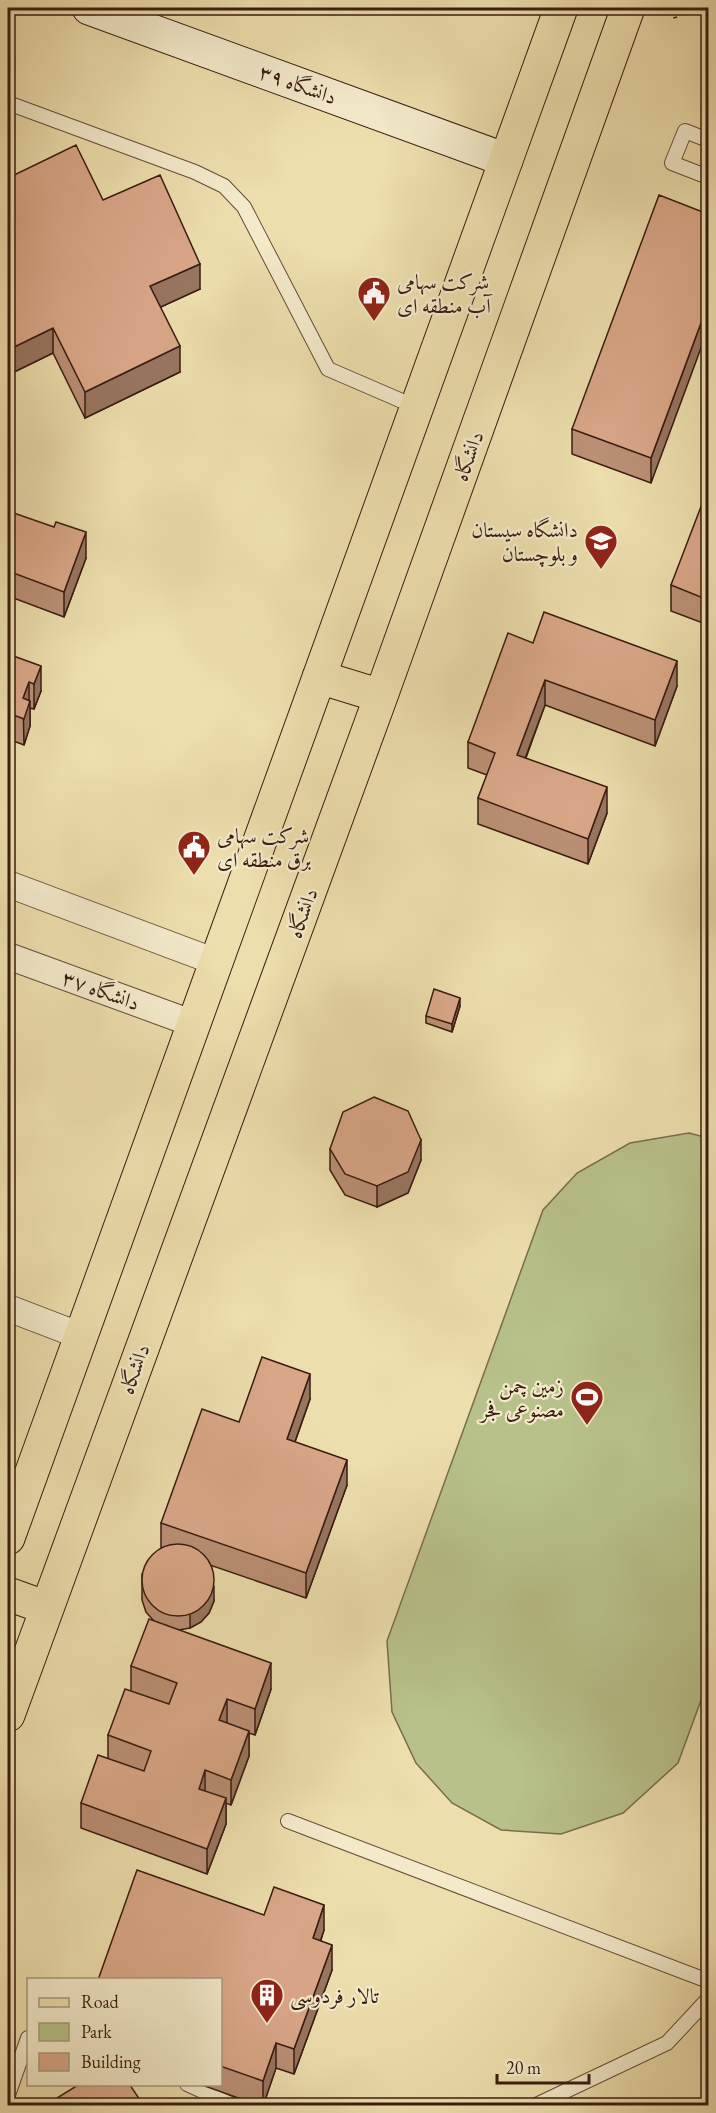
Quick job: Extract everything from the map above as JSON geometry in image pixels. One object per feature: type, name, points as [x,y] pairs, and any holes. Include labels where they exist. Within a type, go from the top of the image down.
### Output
[{"type":"main road","points":[[8,1538],[561,8]]},
{"type":"main road","name":"دانشگاه","points":[[8,1715],[381,696],[628,8]]},
{"type":"main road","points":[[319,677],[381,696]]},
{"type":"main road","points":[[8,1594],[47,1608]]},
{"type":"street","name":"دانشگاه ۳۹","points":[[90,8],[506,160]]},
{"type":"street","points":[[8,884],[216,962]]},
{"type":"street","name":"دانشگاه ۳۷","points":[[8,956],[194,1024]]},
{"type":"street","points":[[8,1308],[81,1336]]},
{"type":"lane","points":[[8,103],[195,172],[224,186],[244,207],[328,369],[418,404]]},
{"type":"lane","points":[[708,140],[685,131],[672,163],[708,177]]},
{"type":"lane","points":[[288,1821],[708,1981]]},
{"type":"lane","points":[[534,2106],[667,2043],[708,1999]]},
{"type":"lane","points":[[8,2095],[27,2041]]},
{"type":"lane","points":[[189,2086],[235,2106]]},
{"type":"path","points":[[673,8],[676,21]]},
{"type":"green space","name":"زمین چمن مصنوعی فجر","points":[[689,1133],[708,1138],[708,1681],[678,1763],[623,1813],[561,1834],[501,1830],[452,1803],[416,1763],[392,1712],[387,1641],[543,1210],[577,1173],[630,1143]]},
{"type":"building","points":[[76,145],[103,200],[160,175],[200,264],[150,286],[180,346],[85,392],[53,328],[8,350],[8,178]]},
{"type":"building","points":[[659,195],[708,214],[708,304],[651,458],[572,429]]},
{"type":"building","points":[[702,504],[708,506],[708,600],[671,585]]},
{"type":"building","points":[[8,511],[54,527],[56,522],[86,532],[64,592],[8,571]]},
{"type":"building","points":[[544,612],[677,661],[655,720],[545,680],[517,755],[607,787],[588,839],[478,798],[495,753],[468,742],[508,633],[533,643]]},
{"type":"building","points":[[8,654],[41,666],[34,684],[29,682],[23,698],[30,701],[24,719],[8,713]]},
{"type":"building","points":[[434,989],[460,998],[452,1024],[426,1016]]},
{"type":"building","points":[[374,1097],[408,1111],[421,1140],[408,1172],[377,1186],[345,1174],[330,1149],[343,1112]]},
{"type":"building","points":[[262,1357],[310,1374],[287,1439],[347,1460],[306,1573],[161,1523],[202,1409],[239,1422]]},
{"type":"building","points":[[178,1544],[198,1550],[208,1560],[214,1580],[208,1600],[198,1610],[178,1616],[158,1610],[148,1600],[142,1580],[148,1560],[158,1550]]},
{"type":"building","points":[[149,1619],[271,1663],[255,1709],[227,1699],[219,1720],[249,1731],[231,1780],[205,1770],[199,1789],[226,1798],[207,1849],[81,1803],[98,1755],[144,1771],[151,1751],[108,1735],[125,1689],[169,1704],[177,1683],[131,1666]]},
{"type":"building","name":"تالار فردوسی","points":[[137,1870],[264,1915],[274,1887],[324,1905],[313,1938],[332,1945],[294,2049],[276,2043],[263,2081],[222,2067],[222,1978],[99,1978]]},
{"type":"building","points":[[76,2086],[131,2086],[144,2106],[44,2106]]},
{"type":"place","name":"شرکت سهامی آب منطقه ای","points":[[374,322]]},
{"type":"place","name":"دانشگاه سیستان و بلوچستان","points":[[601,570]]},
{"type":"place","name":"شرکت سهامی برق منطقه ای","points":[[194,876]]},
{"type":"place","name":"زمین چمن مصنوعی فجر","points":[[587,1426]]},
{"type":"place","name":"تالار فردوسی","points":[[267,2024]]}]
